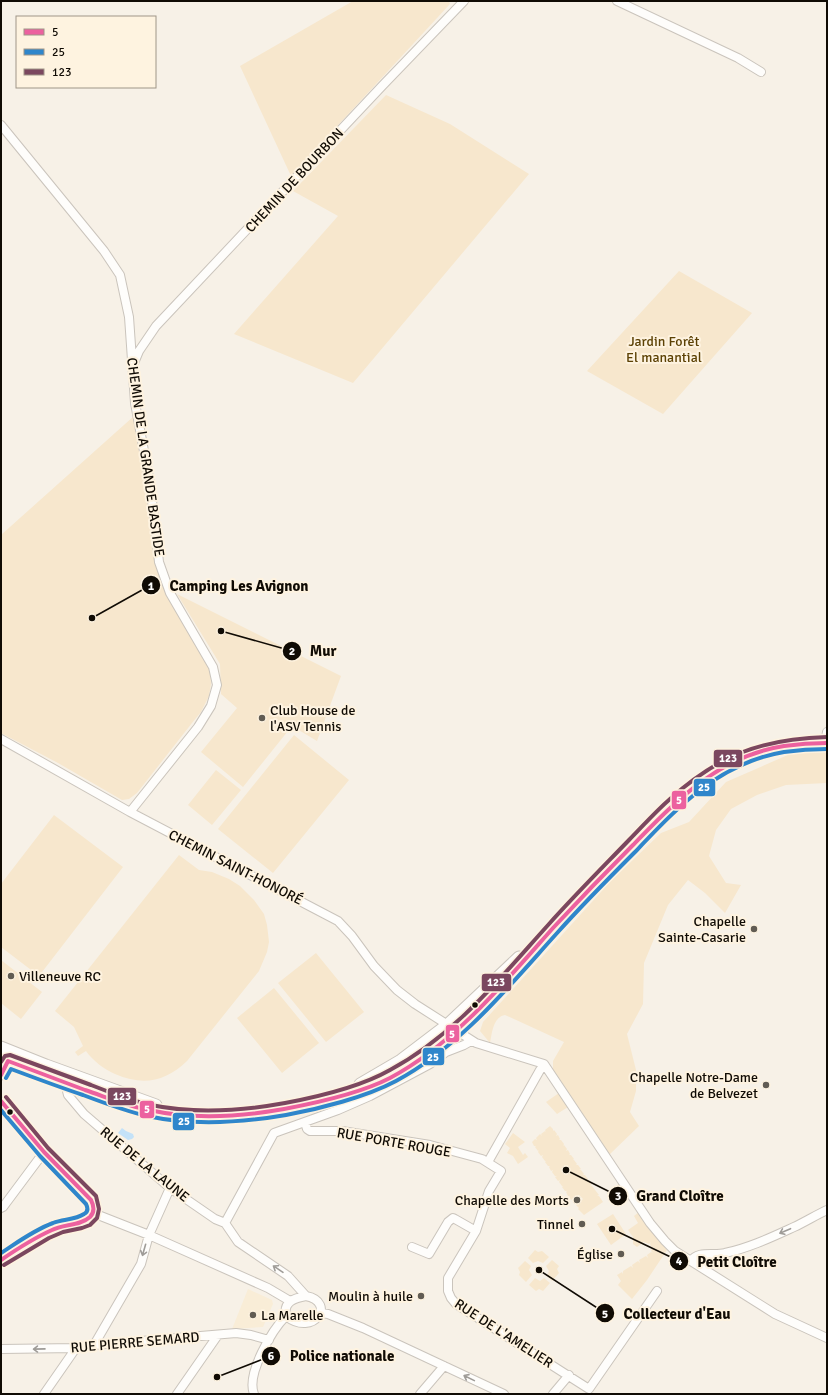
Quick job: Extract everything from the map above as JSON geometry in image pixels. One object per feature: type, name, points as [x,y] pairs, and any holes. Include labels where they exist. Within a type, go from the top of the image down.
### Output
[{"type":"main road","points":[[3,1053],[68,1084],[139,1108],[181,1115],[236,1116],[265,1113],[310,1105],[360,1090],[383,1081],[408,1067],[507,980],[567,913],[672,805],[708,776],[740,758],[761,751],[826,739]]},
{"type":"main road","points":[[3,1053],[159,1106],[204,1116]]},
{"type":"street","name":"CHEMIN DE BOURBON","points":[[132,366],[139,351],[156,326],[464,1]]},
{"type":"street","points":[[617,1],[738,58],[761,72]]},
{"type":"street","name":"CHEMIN DE LA GRANDE BASTIDE","points":[[1,125],[104,251],[120,274],[129,317],[135,403],[150,483],[159,562],[170,593],[213,667],[217,685],[212,706],[198,727],[130,812]]},
{"type":"street","name":"CHEMIN SAINT-HONORÉ","points":[[1,739],[130,812],[338,921],[352,936],[374,966],[397,990],[415,1004],[471,1041],[494,1050],[544,1064],[650,1223],[670,1247],[775,1314],[827,1338]]},
{"type":"street","points":[[225,1223],[274,1133],[370,1096],[430,1064],[446,1052],[471,1041]]},
{"type":"street","points":[[1,1075],[3,1053]]},
{"type":"street","points":[[488,1162],[540,1070]]},
{"type":"street","name":"RUE DE LA LAUNE","points":[[68,1084],[68,1095],[77,1106],[170,1188],[215,1219],[225,1223],[238,1242],[288,1276],[306,1296]]},
{"type":"street","points":[[2,1102],[44,1152],[91,1200],[94,1206],[93,1213],[88,1219],[78,1223],[61,1226],[2,1258]]},
{"type":"street","name":"RUE PORTE ROUGE","points":[[304,1122],[307,1130],[310,1131],[342,1131],[430,1145],[488,1162]]},
{"type":"street","points":[[1,1208],[44,1152]]},
{"type":"street","name":"RUE DE L'AMELIER","points":[[488,1162],[501,1170],[489,1191],[476,1231],[448,1278],[448,1291],[456,1304],[589,1389],[657,1291]]},
{"type":"street","points":[[94,1345],[140,1264],[149,1235],[170,1188]]},
{"type":"street","points":[[691,1261],[700,1254],[727,1253],[760,1241],[827,1210]]},
{"type":"street","points":[[93,1213],[149,1235],[268,1288],[290,1301]]},
{"type":"street","points":[[412,1247],[429,1254],[448,1222],[452,1218],[476,1231]]},
{"type":"street","points":[[254,1394],[254,1372],[269,1340],[286,1316],[285,1311],[290,1301],[294,1298],[306,1296],[312,1297],[321,1307],[321,1313],[317,1319],[312,1322],[296,1322],[286,1316]]},
{"type":"street","points":[[321,1313],[328,1314],[363,1328],[504,1394]]},
{"type":"street","name":"RUE PIERRE SEMARD","points":[[1,1350],[76,1348],[94,1345],[243,1333],[269,1340]]},
{"type":"street","points":[[177,1394],[218,1334]]},
{"type":"street","points":[[44,1394],[76,1348]]},
{"type":"street","points":[[420,1394],[444,1366]]},
{"type":"street","points":[[553,1394],[569,1375]]},
{"type":"shaded area","name":"La Marelle","points":[[248,1289],[272,1300],[273,1304],[263,1327],[232,1329]]},
{"type":"green space","points":[[353,1],[449,1],[450,4],[291,176],[240,66]]},
{"type":"green space","points":[[386,95],[450,124],[529,174],[353,383],[234,334],[338,216],[293,191]]},
{"type":"green space","name":"Jardin Forêt El manantial","points":[[679,271],[752,313],[663,414],[587,371]]},
{"type":"green space","points":[[134,416],[160,582],[205,655],[210,669],[211,684],[209,696],[201,712],[137,793],[129,799],[122,800],[58,763],[1,733],[1,535]]},
{"type":"green space","points":[[177,594],[341,676],[317,741],[292,726],[243,787],[201,752],[237,708],[221,694],[220,664]]},
{"type":"green space","points":[[294,735],[349,780],[273,873],[218,829]]},
{"type":"green space","points":[[827,750],[827,783],[786,785],[757,795],[731,809],[716,830],[709,856],[726,883],[741,885],[725,913],[705,893],[688,880],[668,905],[644,963],[643,1004],[627,1034],[636,1070],[636,1091],[630,1112],[639,1126],[609,1155],[553,1076],[553,1061],[564,1042],[505,1015],[501,1016],[496,1022],[492,1030],[490,1043],[480,1031],[483,1022],[610,882],[661,833],[689,822],[726,782],[790,754]]},
{"type":"green space","points":[[216,770],[241,790],[212,825],[188,805]]},
{"type":"green space","points":[[54,815],[123,867],[39,976],[1,947],[1,884]]},
{"type":"green space","points":[[179,855],[199,870],[212,872],[229,879],[240,886],[254,900],[264,914],[267,925],[269,942],[267,952],[259,971],[187,1061],[179,1068],[162,1078],[144,1081],[125,1078],[107,1070],[95,1061],[86,1051],[78,1056],[75,1052],[83,1046],[74,1027],[55,1011]]},
{"type":"green space","points":[[316,953],[364,1012],[326,1042],[278,983]]},
{"type":"green space","name":"Villeneuve RC","points":[[1,960],[42,992],[21,1019],[1,1003]]},
{"type":"green space","points":[[274,988],[319,1043],[282,1073],[237,1018]]},
{"type":"green space","points":[[559,1093],[568,1107],[557,1114],[546,1102]]},
{"type":"green space","points":[[550,1126],[557,1134],[556,1136],[558,1135],[559,1140],[561,1140],[564,1144],[563,1146],[564,1145],[567,1149],[566,1151],[568,1150],[569,1155],[571,1155],[574,1159],[573,1160],[577,1164],[576,1165],[578,1165],[581,1169],[579,1170],[581,1170],[584,1174],[583,1175],[585,1175],[588,1179],[587,1181],[589,1180],[592,1185],[590,1186],[592,1186],[599,1195],[597,1196],[599,1196],[603,1202],[584,1215],[576,1205],[583,1199],[579,1195],[571,1200],[569,1197],[570,1196],[568,1196],[566,1192],[567,1191],[565,1191],[559,1182],[560,1180],[558,1181],[555,1177],[557,1176],[555,1176],[552,1172],[553,1170],[551,1171],[550,1166],[548,1166],[542,1157],[543,1155],[541,1156],[538,1152],[539,1150],[538,1151],[532,1142],[535,1139],[537,1140],[536,1138],[540,1134],[542,1136],[541,1134],[545,1131],[546,1132],[545,1130]]},
{"type":"green space","points":[[513,1133],[525,1142],[518,1147],[523,1155],[525,1153],[528,1157],[518,1164],[513,1156],[507,1153],[510,1148],[505,1144]]},
{"type":"green space","points":[[619,1184],[628,1196],[620,1201],[615,1194],[610,1197],[607,1193]]},
{"type":"green space","points":[[639,1212],[667,1250],[632,1299],[618,1285],[621,1281],[617,1275],[622,1272],[623,1274],[623,1271],[631,1266],[633,1268],[632,1265],[638,1261],[640,1263],[639,1260],[646,1256],[648,1258],[647,1255],[651,1252],[653,1253],[651,1251],[654,1247],[651,1247],[651,1242],[649,1244],[644,1242],[637,1247],[633,1244],[633,1237],[628,1230],[638,1223],[634,1216]]},
{"type":"green space","points":[[613,1214],[626,1234],[611,1245],[597,1224]]},
{"type":"green space","points":[[535,1250],[538,1252],[542,1251],[549,1257],[543,1263],[538,1261],[533,1263],[528,1258]]},
{"type":"green space","points":[[552,1260],[559,1266],[557,1269],[559,1273],[552,1281],[547,1276],[549,1271],[546,1266]]},
{"type":"green space","points":[[525,1261],[531,1266],[529,1270],[532,1275],[526,1282],[519,1275],[520,1272],[518,1268]]},
{"type":"green space","points":[[535,1278],[540,1281],[544,1278],[550,1283],[543,1291],[539,1289],[536,1291],[529,1285]]},
{"type":"water","points":[[122,1128],[133,1134],[134,1137],[128,1140],[118,1133]]},
{"type":"transit line","name":"123","points":[[1,1062],[5,1056],[10,1055],[128,1099],[151,1105],[184,1110],[235,1110],[298,1101],[353,1086],[379,1076],[413,1056],[456,1023],[476,1004],[569,903],[664,804],[688,784],[706,771],[742,752],[782,741],[827,737]]},
{"type":"transit line","name":"5","points":[[1,1075],[8,1061],[85,1090],[133,1106],[166,1113],[200,1116],[250,1114],[284,1109],[338,1097],[366,1088],[390,1078],[413,1064],[436,1048],[457,1030],[497,990],[613,865],[666,812],[701,782],[739,759],[761,751],[789,745],[827,743]]},
{"type":"transit line","name":"25","points":[[6,1078],[11,1069],[131,1112],[164,1119],[199,1122],[251,1120],[286,1115],[327,1106],[384,1087],[420,1067],[463,1033],[502,994],[606,881],[667,819],[701,789],[739,766],[761,758],[789,751],[827,749]]},
{"type":"transit line","name":"123","points":[[4,1265],[49,1238],[63,1232],[90,1225],[97,1218],[99,1209],[96,1196],[48,1148],[6,1097]]},
{"type":"transit line","name":"5","points":[[1,1101],[44,1152],[91,1200],[94,1209],[92,1215],[86,1220],[56,1228],[45,1233],[1,1260]]},
{"type":"transit line","name":"25","points":[[1,1110],[40,1156],[86,1204],[87,1208],[87,1211],[80,1216],[57,1222],[39,1229],[1,1253]]},
{"type":"place","name":"Camping Les Avignon","points":[[92,618]]},
{"type":"place","name":"Mur","points":[[221,631]]},
{"type":"place","name":"Club House de l'ASV Tennis","points":[[262,718]]},
{"type":"place","name":"Chapelle Sainte-Casarie","points":[[754,929]]},
{"type":"place","name":"Villeneuve RC","points":[[11,976]]},
{"type":"place","name":"Chapelle Notre-Dame de Belvezet","points":[[766,1085]]},
{"type":"place","name":"Grand Cloître","points":[[566,1170]]},
{"type":"place","name":"Chapelle des Morts","points":[[577,1200]]},
{"type":"place","name":"Tinnel","points":[[582,1224]]},
{"type":"place","name":"Petit Cloître","points":[[612,1229]]},
{"type":"place","name":"Église","points":[[621,1254]]},
{"type":"place","name":"Collecteur d'Eau","points":[[539,1270]]},
{"type":"place","name":"Moulin à huile","points":[[421,1296]]},
{"type":"place","name":"La Marelle","points":[[253,1315]]},
{"type":"place","name":"Police nationale","points":[[217,1377]]}]
